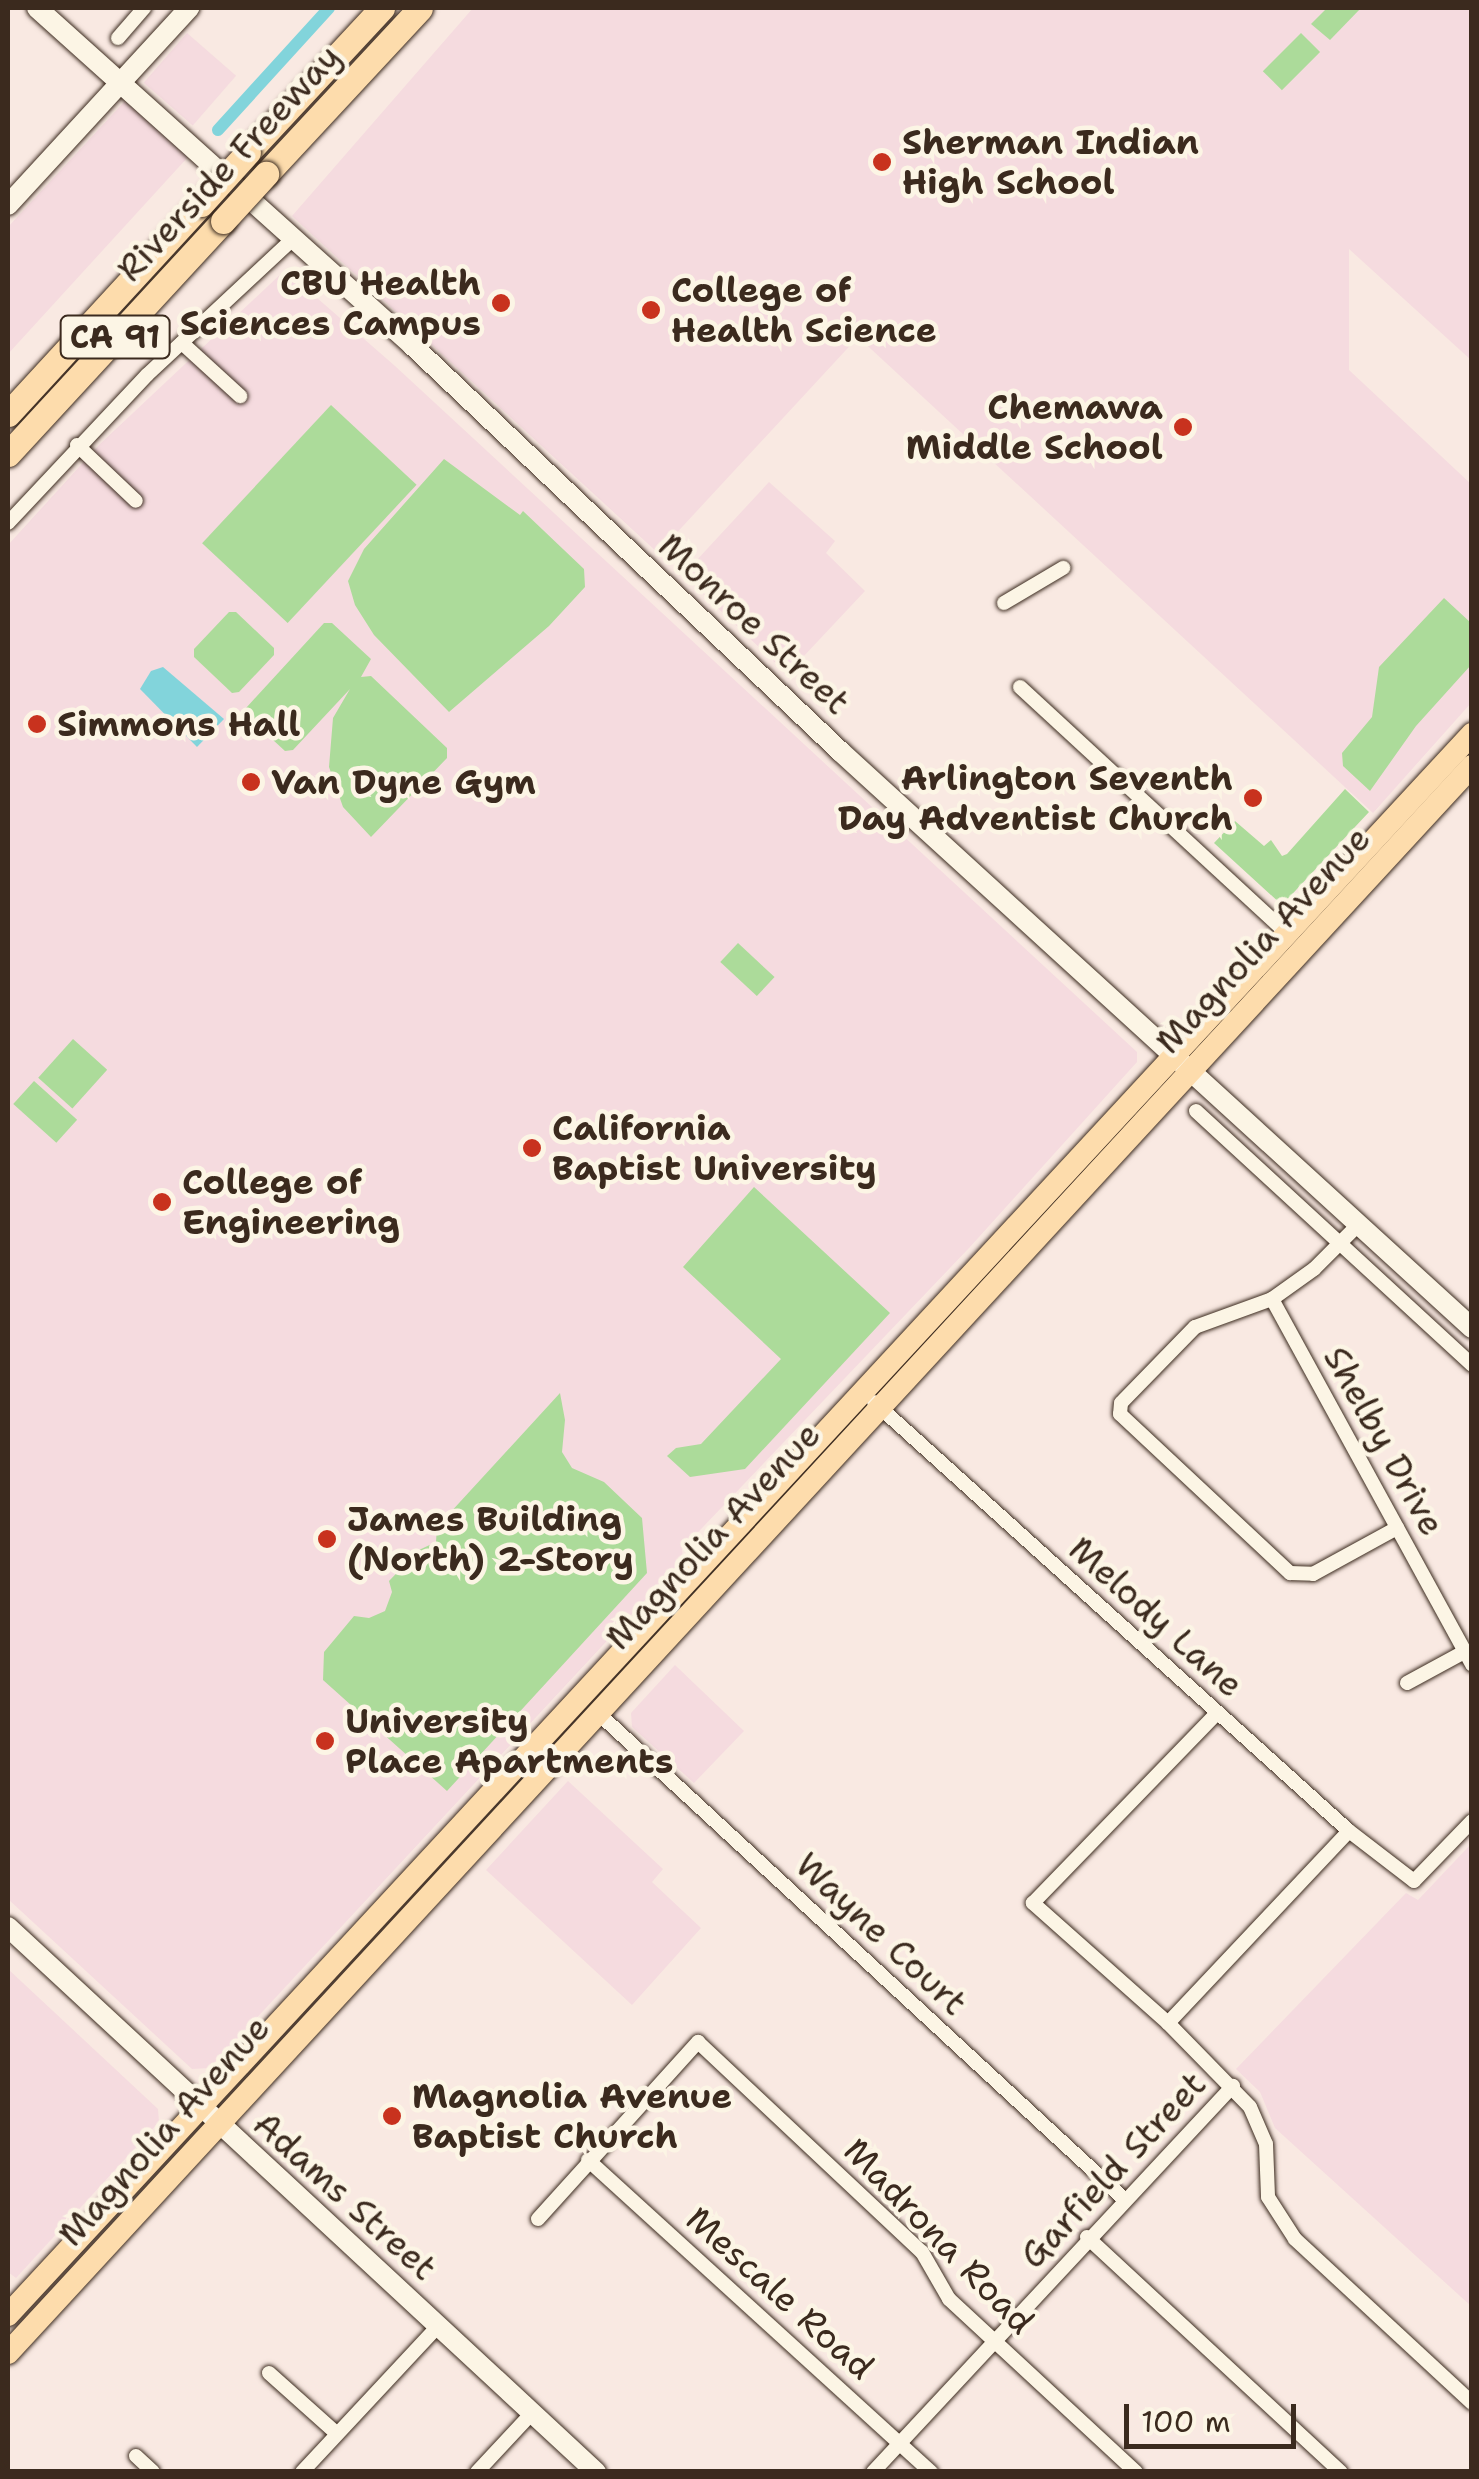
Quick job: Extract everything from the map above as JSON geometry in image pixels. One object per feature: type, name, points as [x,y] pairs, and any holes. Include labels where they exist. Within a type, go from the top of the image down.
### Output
[{"type":"highway","name":"Riverside Freeway","points":[[8,414],[382,8]]},
{"type":"highway","name":"Riverside Freeway","points":[[8,454],[420,8]]},
{"type":"main road","name":"Magnolia Avenue","points":[[1179,1065],[1287,933],[1472,734]]},
{"type":"main road","name":"Magnolia Avenue","points":[[8,2353],[209,2116],[1179,1065],[1472,766]]},
{"type":"main road","name":"Magnolia Avenue","points":[[8,2315],[209,2116]]},
{"type":"street","name":"Monroe Street","points":[[37,8],[294,238],[1179,1065],[1472,1328]]},
{"type":"street","points":[[118,38],[144,8]]},
{"type":"street","points":[[8,206],[189,8]]},
{"type":"street","points":[[8,522],[78,446],[294,238]]},
{"type":"street","points":[[182,343],[240,396]]},
{"type":"street","points":[[78,446],[136,502]]},
{"type":"street","points":[[1004,603],[1063,568]]},
{"type":"street","points":[[1020,688],[1287,933]]},
{"type":"street","points":[[1196,1112],[1472,1365]]},
{"type":"street","points":[[1358,1224],[1340,1244],[1272,1298],[1195,1327],[1121,1402],[1120,1414],[1290,1572],[1313,1574],[1397,1528]]},
{"type":"street","name":"Shelby Drive","points":[[1272,1298],[1468,1659]]},
{"type":"street","name":"Melody Lane","points":[[871,1400],[1349,1831],[1414,1881],[1472,1821]]},
{"type":"street","points":[[1408,1682],[1468,1659]]},
{"type":"street","name":"Wayne Court","points":[[589,1705],[1124,2199]]},
{"type":"street","points":[[1217,1713],[1033,1903],[1234,2086],[1263,2132],[1268,2197],[1282,2222],[1472,2403]]},
{"type":"street","points":[[1168,2023],[1349,1831]]},
{"type":"street","name":"Adams Street","points":[[8,1927],[596,2472]]},
{"type":"street","name":"Madrona Road","points":[[588,2160],[698,2042],[922,2252],[949,2299],[1136,2472]]},
{"type":"street","name":"Garfield Street","points":[[873,2472],[1087,2237],[1234,2086]]},
{"type":"street","points":[[538,2219],[588,2160]]},
{"type":"street","name":"Mescale Road","points":[[588,2160],[931,2472]]},
{"type":"street","points":[[1087,2237],[1341,2472]]},
{"type":"street","points":[[302,2472],[438,2326]]},
{"type":"street","points":[[269,2372],[336,2433]]},
{"type":"street","points":[[477,2472],[532,2413]]},
{"type":"street","points":[[136,2456],[153,2472]]},
{"type":"shaded area","points":[[473,8],[1471,8],[1471,360],[1349,249],[1349,370],[1471,484],[1471,703],[1373,813],[858,337],[658,553],[292,216]]},
{"type":"shaded area","points":[[187,33],[236,76],[193,125],[144,83]]},
{"type":"shaded area","points":[[125,101],[188,157],[8,354],[8,227]]},
{"type":"shaded area","name":"California Baptist University","points":[[285,270],[395,366],[1137,1052],[1137,1062],[970,1247],[682,1549],[683,1559],[210,2068],[192,2069],[8,1899],[8,545],[100,444]]},
{"type":"shaded area","points":[[769,482],[835,541],[826,553],[865,591],[787,674],[683,575]]},
{"type":"shaded area","points":[[675,1665],[744,1731],[694,1783],[632,1727],[631,1713]]},
{"type":"shaded area","points":[[568,1781],[663,1869],[652,1882],[701,1928],[632,2005],[486,1870]]},
{"type":"shaded area","points":[[1471,1844],[1471,2306],[1275,2128],[1260,2092],[1236,2069],[1406,1893],[1418,1900]]},
{"type":"shaded area","points":[[8,1969],[158,2109],[159,2122],[16,2278],[8,2272]]},
{"type":"green space","points":[[1327,8],[1361,8],[1330,40],[1311,24]]},
{"type":"green space","points":[[1301,33],[1320,52],[1282,90],[1263,71]]},
{"type":"green space","points":[[331,405],[417,485],[288,623],[202,543]]},
{"type":"green space","points":[[444,459],[520,515],[523,511],[584,569],[585,587],[549,626],[449,712],[374,635],[355,605],[348,581],[364,549]]},
{"type":"green space","points":[[1444,598],[1471,623],[1471,665],[1416,726],[1370,791],[1343,766],[1342,753],[1372,717],[1379,667]]},
{"type":"green space","points":[[229,612],[236,612],[274,648],[274,655],[239,692],[232,693],[194,657],[194,649]]},
{"type":"green space","points":[[324,623],[332,623],[371,659],[361,677],[371,676],[447,748],[447,758],[371,837],[343,807],[329,767],[333,718],[350,689],[293,750],[285,751],[247,716],[246,708]]},
{"type":"green space","points":[[1345,789],[1369,812],[1282,905],[1214,843],[1235,821],[1264,846],[1271,840],[1282,856],[1287,854]]},
{"type":"green space","points":[[738,943],[775,977],[757,996],[720,962]]},
{"type":"green space","points":[[73,1039],[107,1070],[72,1108],[38,1078]]},
{"type":"green space","points":[[34,1081],[77,1120],[56,1143],[13,1104]]},
{"type":"green space","points":[[754,1187],[890,1313],[745,1469],[690,1477],[667,1456],[676,1448],[701,1444],[781,1359],[683,1267]]},
{"type":"green space","points":[[560,1393],[565,1420],[562,1452],[572,1468],[604,1482],[642,1518],[647,1573],[447,1791],[323,1680],[324,1652],[354,1616],[369,1618],[385,1611],[392,1592],[389,1581],[419,1550],[436,1542],[437,1527]]},
{"type":"water","points":[[163,667],[224,719],[197,747],[140,689],[151,671]]},
{"type":"waterway","points":[[218,130],[329,8]]},
{"type":"place","name":"Sherman Indian High School","points":[[882,162]]},
{"type":"place","name":"CBU Health Sciences Campus","points":[[501,303]]},
{"type":"place","name":"College of Health Science","points":[[651,310]]},
{"type":"place","name":"Chemawa Middle School","points":[[1183,427]]},
{"type":"place","name":"Simmons Hall","points":[[37,724]]},
{"type":"place","name":"Van Dyne Gym","points":[[251,782]]},
{"type":"place","name":"Arlington Seventh Day Adventist Church","points":[[1253,798]]},
{"type":"place","name":"California Baptist University","points":[[532,1148]]},
{"type":"place","name":"College of Engineering","points":[[162,1202]]},
{"type":"place","name":"James Building (North) 2-Story","points":[[327,1539]]},
{"type":"place","name":"University Place Apartments","points":[[325,1741]]},
{"type":"place","name":"Magnolia Avenue Baptist Church","points":[[392,2116]]}]
